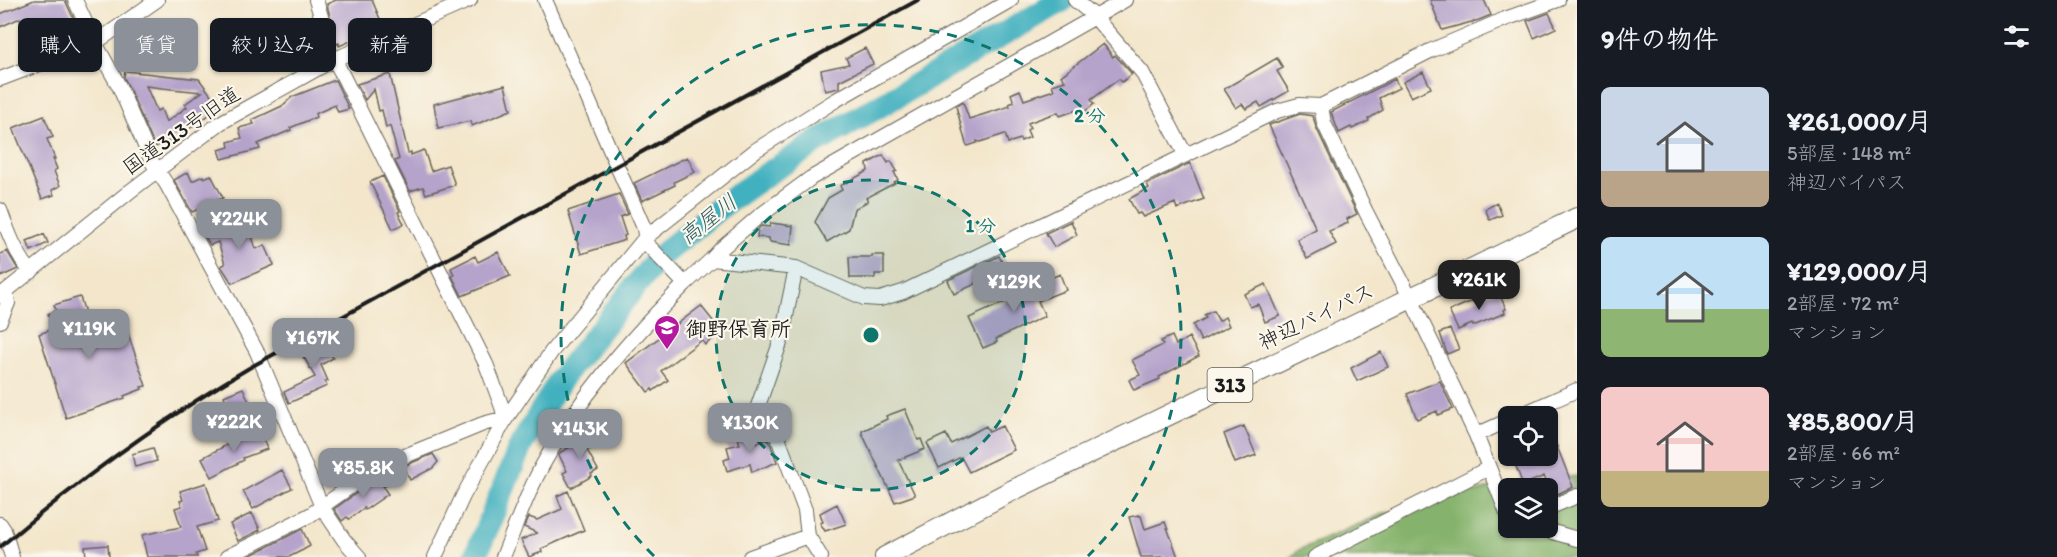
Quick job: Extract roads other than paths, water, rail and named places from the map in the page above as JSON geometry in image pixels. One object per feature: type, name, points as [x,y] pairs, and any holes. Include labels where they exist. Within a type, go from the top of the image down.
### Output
[{"type":"highway","name":"神辺バイパス","points":[[885,557],[1011,491],[1577,218]]},
{"type":"street","points":[[75,0],[83,18]]},
{"type":"street","points":[[102,38],[157,0]]},
{"type":"street","points":[[316,0],[321,18]]},
{"type":"street","name":"国道313号旧道","points":[[336,59],[470,0]]},
{"type":"street","points":[[545,0],[644,228],[647,242],[684,282]]},
{"type":"street","points":[[435,557],[463,496],[505,420],[552,351],[647,242],[756,150],[836,100],[1011,0]]},
{"type":"street","points":[[1075,0],[1094,16],[1142,72],[1185,154]]},
{"type":"street","points":[[503,557],[542,468],[591,390],[639,330],[684,282],[758,217],[811,178],[1125,0]]},
{"type":"street","points":[[712,259],[796,268],[864,298],[879,299],[903,292],[1277,111],[1299,105],[1321,106],[1430,51],[1505,19],[1558,0]]},
{"type":"street","points":[[102,57],[119,86],[157,171],[167,185],[257,352],[322,507],[344,540],[359,557]]},
{"type":"street","points":[[336,64],[486,364],[505,420]]},
{"type":"street","points":[[0,79],[18,72]]},
{"type":"street","name":"国道313号旧道","points":[[3,294],[129,192],[220,123],[311,72]]},
{"type":"street","points":[[1321,106],[1324,123],[1476,435],[1498,490]]},
{"type":"street","points":[[0,210],[13,242],[31,272]]},
{"type":"street","points":[[0,249],[13,242]]},
{"type":"street","points":[[796,268],[781,340],[757,409],[759,417],[778,438],[805,510],[808,536],[821,557]]},
{"type":"street","points":[[0,321],[8,303],[3,294]]},
{"type":"street","points":[[1541,406],[1577,390]]},
{"type":"street","points":[[226,557],[310,515],[378,467],[394,459],[483,424],[505,420]]},
{"type":"street","points":[[1476,435],[1498,425]]},
{"type":"street","points":[[1315,557],[1489,468]]},
{"type":"street","points":[[1558,504],[1577,496]]},
{"type":"street","points":[[0,524],[10,556]]},
{"type":"street","points":[[1558,533],[1577,538]]},
{"type":"street","points":[[750,557],[808,536]]},
{"type":"waterway","name":"高屋川","points":[[475,557],[521,445],[562,377],[658,258],[719,208],[817,142],[1063,0]]},
{"type":"railway","points":[[0,547],[59,498],[121,452],[249,368],[918,0]]},
{"type":"place","name":"御野保育所","points":[[667,351]]}]
